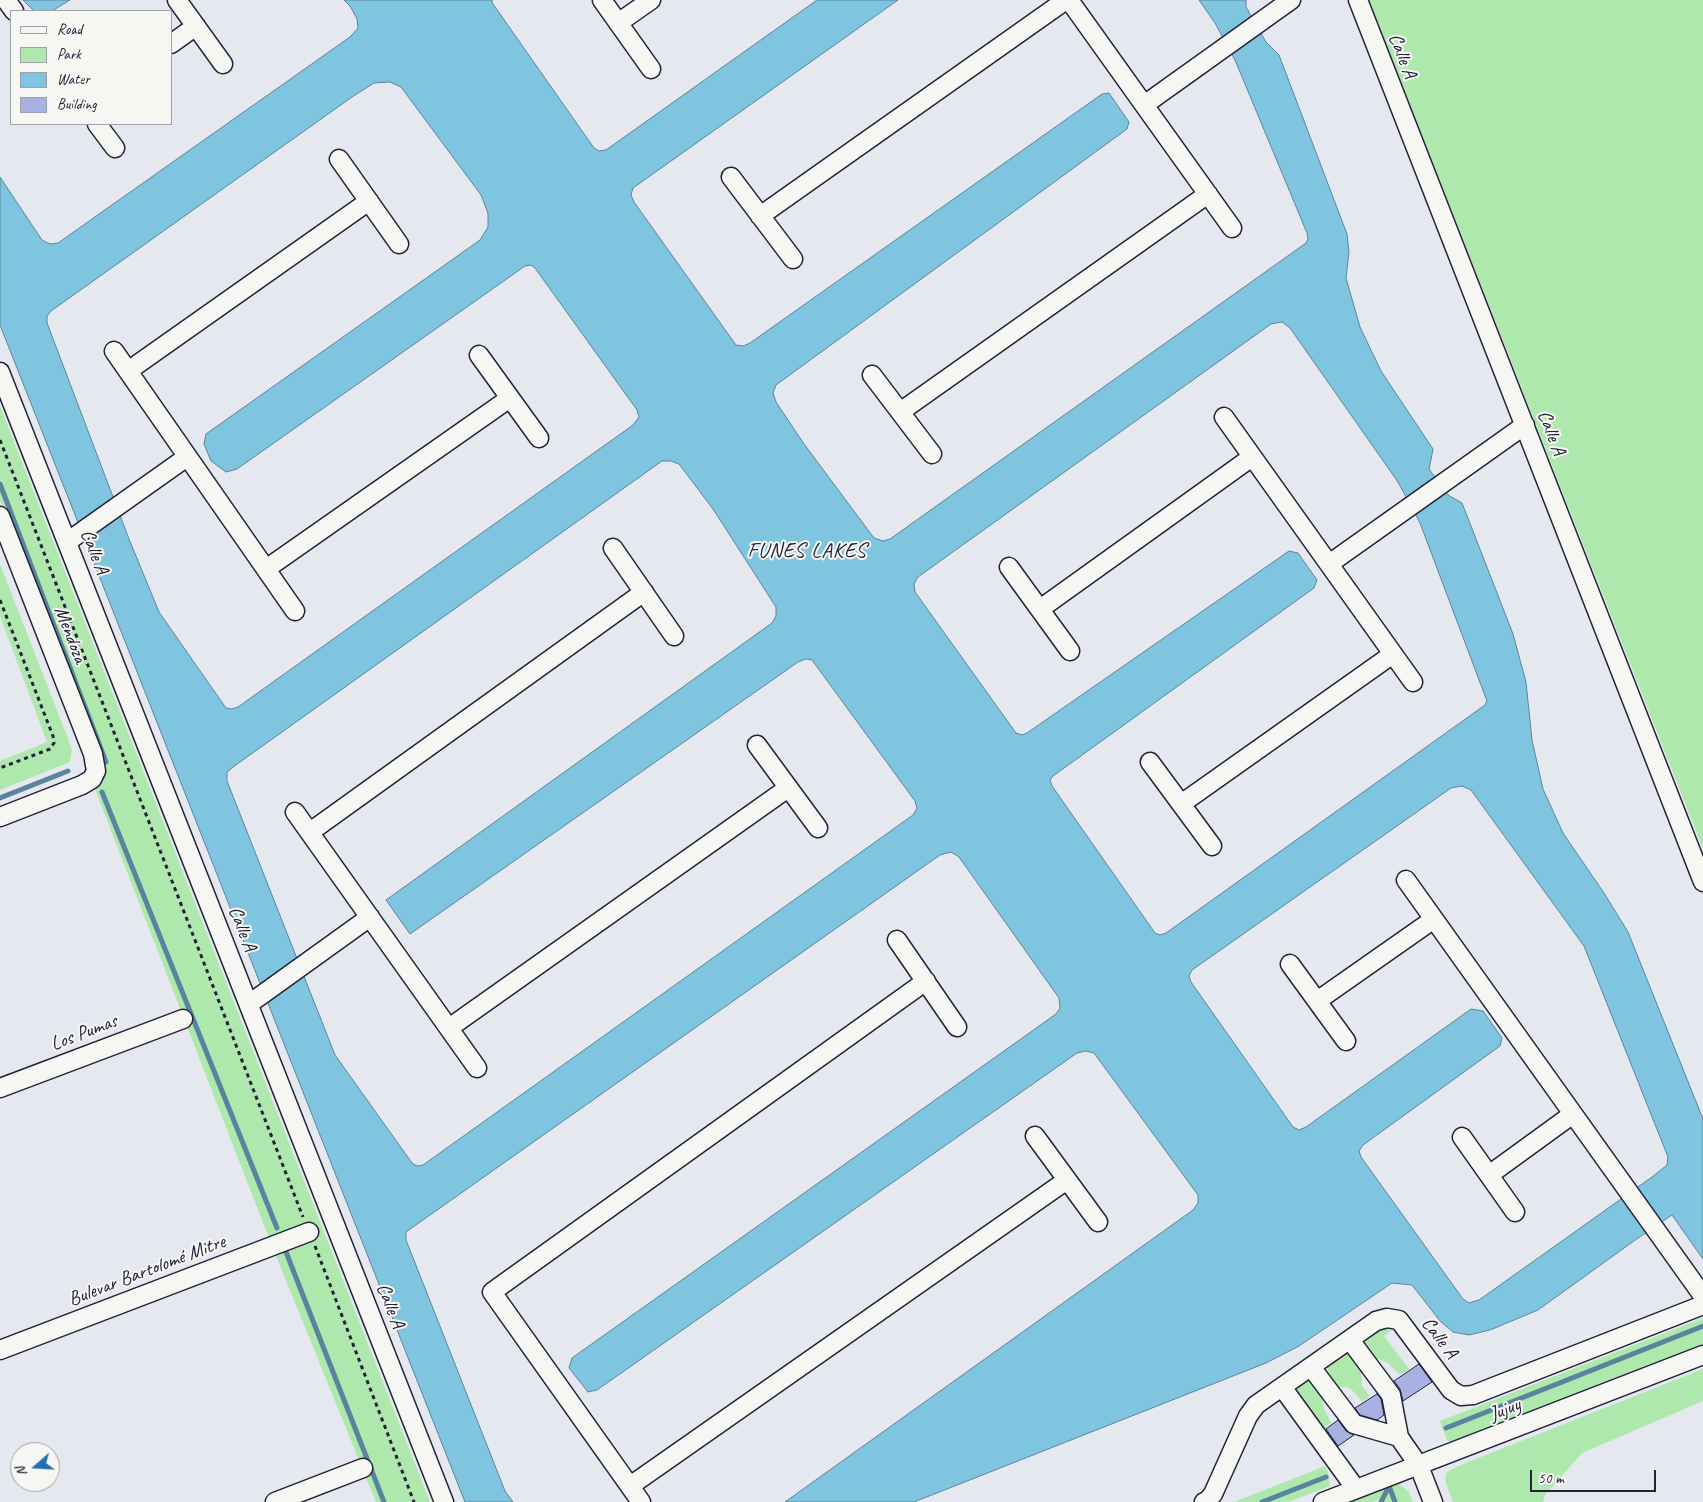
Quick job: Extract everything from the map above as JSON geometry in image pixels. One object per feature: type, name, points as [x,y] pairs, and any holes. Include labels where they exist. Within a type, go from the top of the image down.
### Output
[{"type":"street","points":[[177,0],[223,64]]},
{"type":"street","points":[[602,0],[651,69]]},
{"type":"street","points":[[618,23],[650,0]]},
{"type":"street","points":[[760,216],[1068,0],[1232,228]]},
{"type":"street","points":[[1144,105],[1291,0]]},
{"type":"street","name":"Calle A","points":[[1358,0],[1703,882]]},
{"type":"street","points":[[172,43],[196,26]]},
{"type":"street","points":[[98,125],[115,148]]},
{"type":"street","points":[[339,159],[399,244]]},
{"type":"street","points":[[731,177],[793,259]]},
{"type":"street","points":[[900,412],[1208,194]]},
{"type":"street","points":[[128,371],[369,201]]},
{"type":"street","points":[[114,351],[295,611]]},
{"type":"street","points":[[478,355],[539,438]]},
{"type":"street","name":"Calle A","points":[[0,372],[444,1502]]},
{"type":"street","points":[[872,375],[932,454]]},
{"type":"street","points":[[266,570],[510,398]]},
{"type":"street","points":[[1224,417],[1413,682]]},
{"type":"street","points":[[1329,564],[1525,425]]},
{"type":"street","points":[[67,542],[187,456]]},
{"type":"street","points":[[1040,609],[1252,457]]},
{"type":"street","name":"Mendoza","points":[[0,516],[93,754],[96,771],[92,779],[82,784],[0,817]]},
{"type":"street","points":[[613,548],[674,636]]},
{"type":"street","points":[[1009,567],[1070,651]]},
{"type":"street","points":[[310,832],[644,592]]},
{"type":"street","points":[[1181,804],[1393,654]]},
{"type":"street","points":[[757,745],[818,828]]},
{"type":"street","points":[[1150,762],[1212,846]]},
{"type":"street","points":[[449,1028],[788,788]]},
{"type":"street","points":[[296,812],[477,1068]]},
{"type":"street","points":[[1406,880],[1703,1296]]},
{"type":"street","points":[[249,1004],[370,917]]},
{"type":"street","points":[[1317,1001],[1434,919]]},
{"type":"street","points":[[897,940],[957,1027]]},
{"type":"street","points":[[1290,964],[1346,1041]]},
{"type":"street","points":[[641,1502],[492,1292],[926,981]]},
{"type":"street","name":"Los Pumas","points":[[0,1088],[183,1019]]},
{"type":"street","points":[[1489,1175],[1573,1114]]},
{"type":"street","points":[[1035,1136],[1098,1222]]},
{"type":"street","points":[[1462,1137],[1515,1212]]},
{"type":"street","points":[[630,1486],[1067,1180]]},
{"type":"street","name":"Bulevar Bartolomé Mitre","points":[[0,1350],[309,1232]]},
{"type":"street","name":"Calle A","points":[[1204,1502],[1213,1494],[1248,1416],[1256,1405],[1376,1321],[1387,1318],[1399,1320],[1450,1390],[1461,1396],[1473,1395],[1703,1305]]},
{"type":"street","points":[[1350,1340],[1391,1395],[1400,1437],[1419,1466],[1433,1502]]},
{"type":"street","name":"Jujuy","points":[[1323,1502],[1703,1356]]},
{"type":"street","points":[[1311,1367],[1354,1424],[1400,1437]]},
{"type":"street","points":[[1282,1387],[1356,1489]]},
{"type":"street","points":[[275,1502],[363,1468]]},
{"type":"path","points":[[0,440],[414,1502]]},
{"type":"path","points":[[0,600],[53,736],[54,743],[50,749],[0,768]]},
{"type":"green space","points":[[1369,0],[1703,0],[1703,849]]},
{"type":"green space","points":[[0,406],[430,1502],[376,1502],[272,1246],[93,784],[104,779],[105,775],[0,500]]},
{"type":"green space","points":[[0,564],[72,749],[70,762],[0,790],[0,761],[47,742],[0,616]]},
{"type":"green space","points":[[1703,1318],[1703,1346],[1453,1443],[1447,1440],[1440,1421]]},
{"type":"green space","points":[[1383,1327],[1394,1329],[1384,1336],[1409,1369],[1400,1375],[1388,1363],[1374,1357],[1366,1347],[1365,1342],[1367,1339]]},
{"type":"green space","points":[[1347,1353],[1352,1354],[1361,1365],[1362,1386],[1370,1396],[1362,1402],[1347,1387],[1339,1387],[1331,1380],[1327,1371],[1328,1366]]},
{"type":"green space","points":[[1703,1369],[1703,1401],[1582,1453],[1545,1495],[1543,1502],[1453,1502],[1445,1480],[1447,1472]]},
{"type":"green space","points":[[1307,1380],[1312,1380],[1322,1392],[1323,1406],[1331,1423],[1323,1429],[1298,1394],[1297,1387]]},
{"type":"green space","points":[[1325,1466],[1329,1475],[1330,1486],[1289,1502],[1234,1502]]},
{"type":"green space","points":[[1392,1482],[1399,1484],[1408,1491],[1413,1502],[1382,1502],[1380,1499],[1372,1502],[1343,1502]]},
{"type":"water","points":[[23,0],[70,0],[54,10],[33,10]]},
{"type":"water","points":[[344,0],[492,0],[594,148],[599,151],[606,150],[817,0],[898,0],[633,188],[631,195],[634,202],[736,345],[743,346],[750,343],[1102,94],[1109,93],[1129,122],[1127,129],[776,385],[773,393],[776,402],[804,444],[874,538],[883,541],[890,539],[1306,243],[1308,239],[1307,233],[1235,60],[1215,23],[1199,0],[1246,0],[1246,7],[1266,42],[1279,55],[1347,234],[1349,252],[1346,278],[1360,327],[1381,371],[1433,449],[1429,469],[1448,495],[1462,503],[1513,634],[1526,682],[1532,740],[1543,789],[1563,833],[1628,932],[1703,1119],[1703,1259],[1672,1215],[1538,1310],[1490,1330],[1469,1335],[1453,1332],[1440,1321],[1412,1285],[1392,1283],[1299,1346],[1266,1363],[914,1502],[785,1502],[1193,1210],[1198,1203],[1198,1195],[1094,1053],[1086,1051],[1077,1053],[597,1390],[588,1392],[569,1368],[572,1358],[1056,1014],[1060,1008],[1059,998],[959,857],[951,852],[940,855],[406,1232],[406,1240],[505,1491],[513,1502],[465,1502],[0,325],[0,177],[42,240],[50,244],[58,243],[350,37],[358,28],[357,19],[350,6]],"holes":[[[390,82],[401,87],[481,195],[488,213],[488,227],[480,240],[206,434],[204,444],[211,461],[226,472],[237,469],[525,266],[531,265],[637,410],[639,417],[633,425],[238,707],[226,708],[159,612],[129,539],[47,323],[47,316],[51,311],[374,83]],[[1282,322],[1290,328],[1398,482],[1420,523],[1487,701],[1485,705],[1166,933],[1160,935],[1155,933],[1052,786],[1050,780],[1314,588],[1317,580],[1298,553],[1289,551],[1022,735],[1016,733],[915,592],[914,584],[918,577],[1271,324]],[[662,461],[671,461],[679,464],[713,509],[776,607],[776,616],[772,623],[386,900],[410,934],[798,662],[806,659],[812,660],[915,801],[917,808],[913,815],[423,1165],[417,1166],[412,1163],[335,1055],[227,781],[227,772]],[[1462,786],[1471,790],[1584,946],[1668,1157],[1667,1165],[1652,1177],[1479,1300],[1469,1303],[1463,1299],[1361,1157],[1359,1151],[1363,1145],[1500,1046],[1502,1038],[1483,1011],[1471,1009],[1306,1127],[1299,1130],[1293,1127],[1191,982],[1189,976],[1192,970],[1451,788]]]},
{"type":"building","points":[[1419,1364],[1432,1382],[1403,1401],[1400,1389],[1394,1381]]},
{"type":"building","points":[[1377,1394],[1381,1399],[1384,1415],[1377,1420],[1360,1415],[1355,1408]]},
{"type":"building","points":[[1338,1420],[1346,1431],[1354,1435],[1338,1446],[1326,1429]]},
{"type":"waterway","points":[[0,484],[106,762]]},
{"type":"waterway","points":[[0,798],[68,771]]},
{"type":"waterway","points":[[102,792],[277,1228]]},
{"type":"waterway","points":[[286,1252],[384,1502]]},
{"type":"waterway","points":[[1446,1428],[1703,1326]]},
{"type":"waterway","points":[[1262,1502],[1326,1477]]},
{"type":"waterway","points":[[1389,1486],[1395,1502]]},
{"type":"waterway","points":[[1381,1502],[1389,1486]]},
{"type":"district","name":"FUNES LAKES","points":[[807,551]]}]
